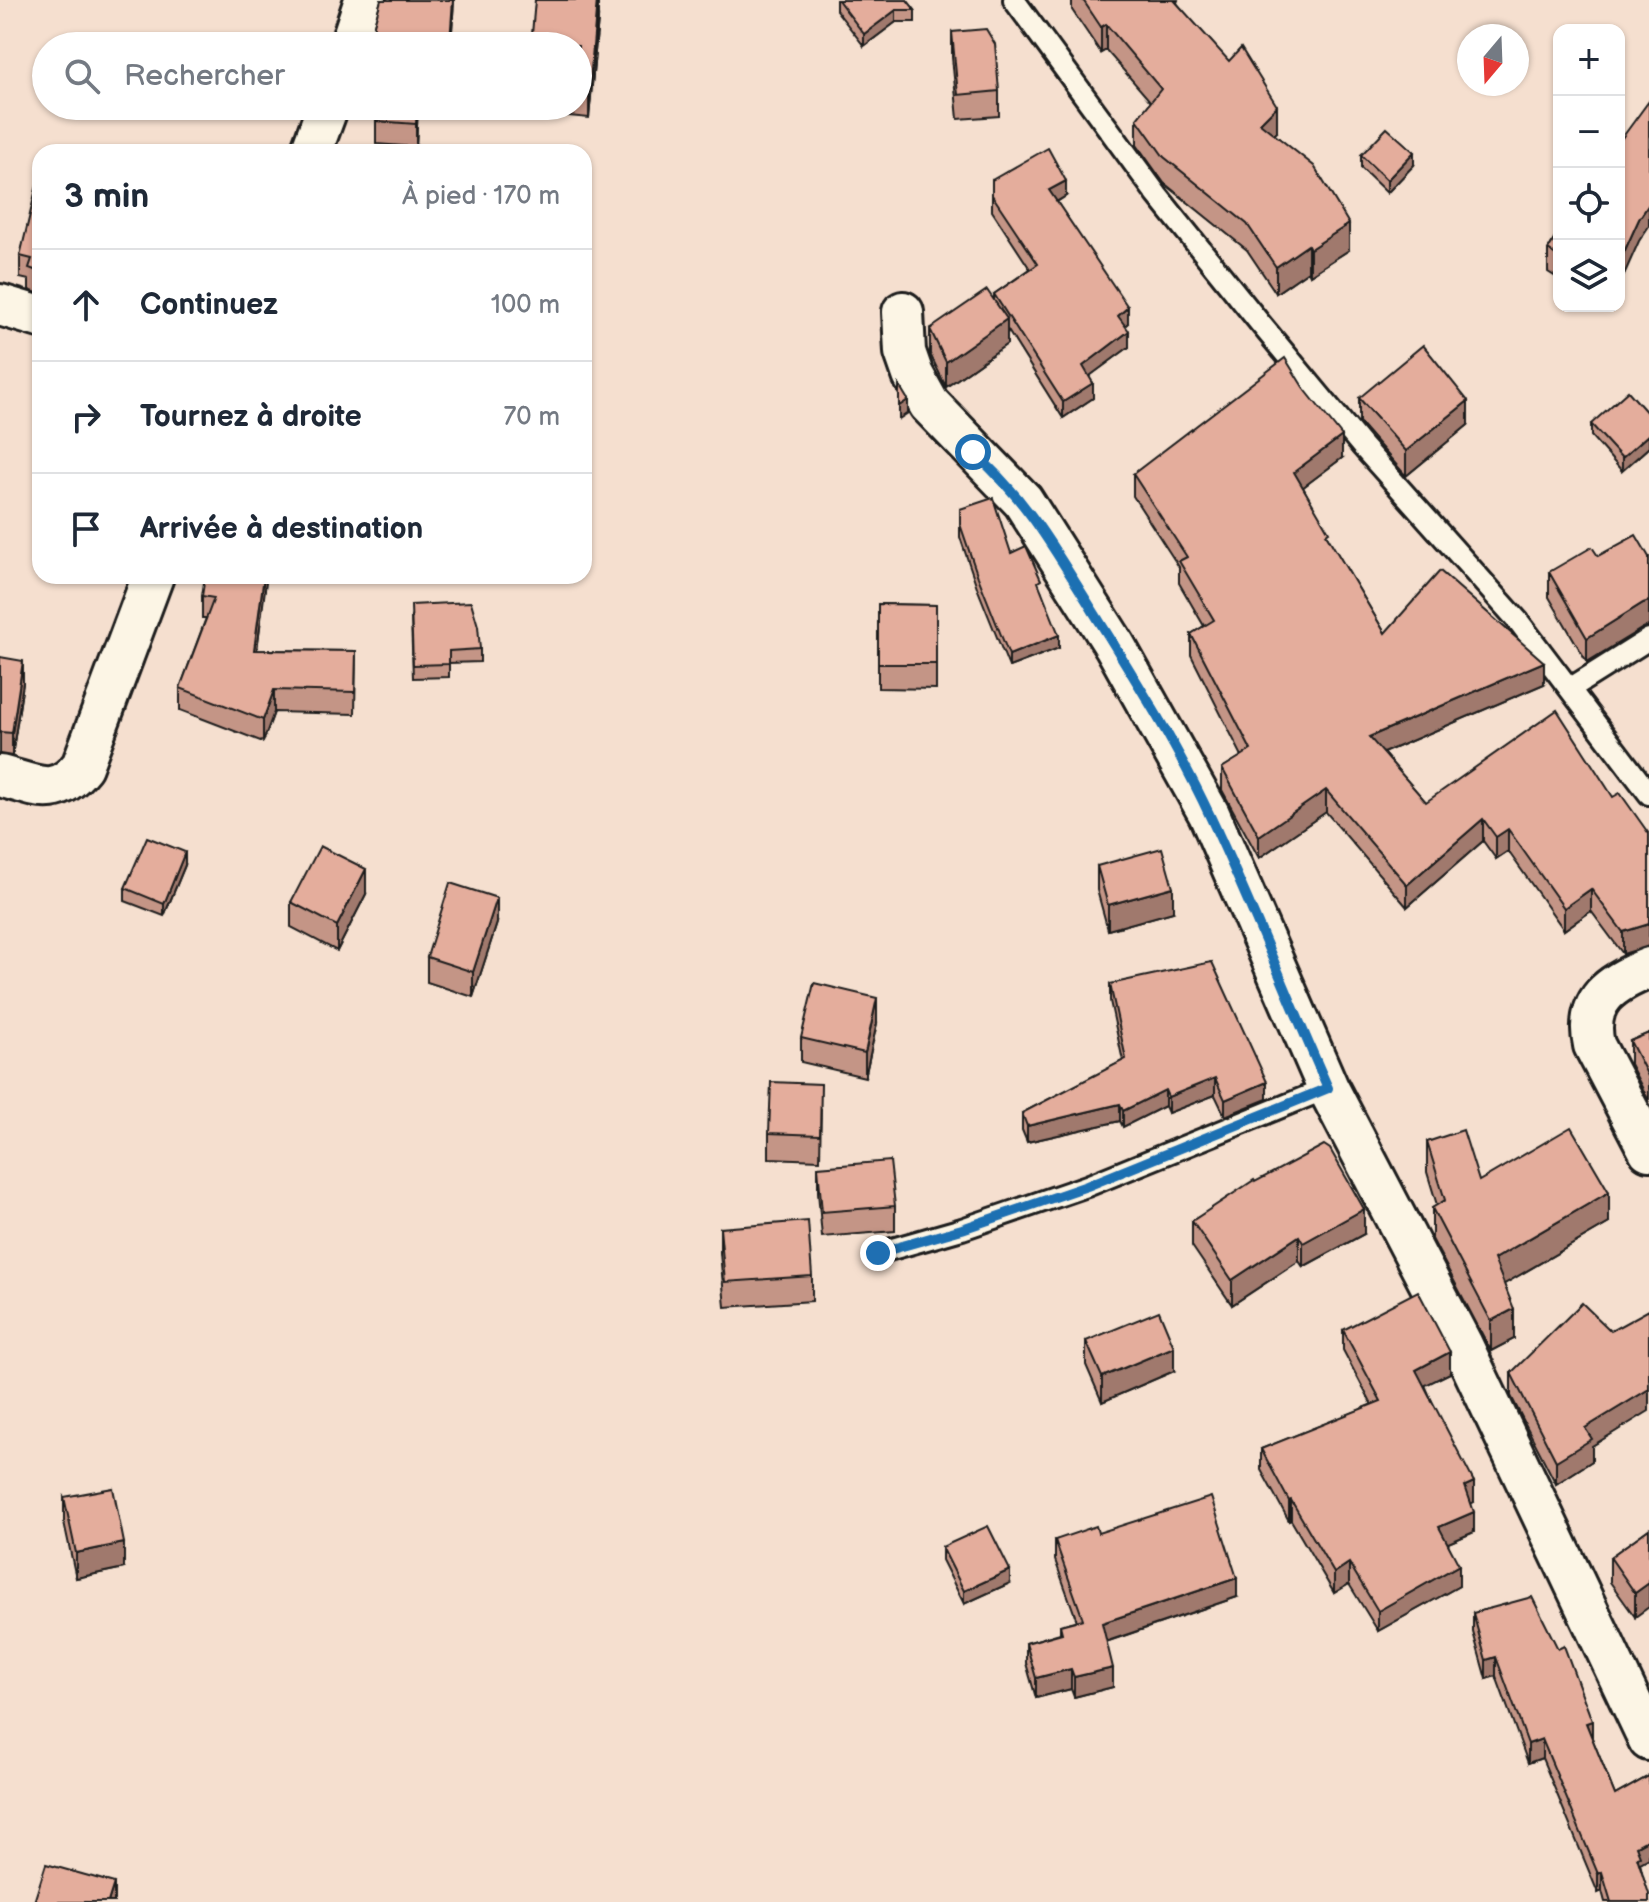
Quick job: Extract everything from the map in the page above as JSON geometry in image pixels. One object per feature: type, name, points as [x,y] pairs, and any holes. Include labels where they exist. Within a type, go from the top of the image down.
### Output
[{"type":"street","points":[[355,32],[365,0]]},
{"type":"street","points":[[314,144],[323,120]]},
{"type":"street","points":[[0,305],[32,315]]},
{"type":"street","points":[[903,312],[905,352],[929,404],[1023,501],[1115,646],[1209,814],[1328,1088],[1462,1345],[1649,1740]]},
{"type":"street","points":[[0,776],[45,788],[56,787],[66,784],[82,766],[150,584]]},
{"type":"street","points":[[1649,968],[1627,976],[1604,993],[1593,1010],[1590,1027],[1594,1045],[1649,1150]]},
{"type":"lane","points":[[1014,0],[1157,195],[1361,445],[1519,622],[1649,794]]},
{"type":"lane","points":[[1571,688],[1649,639]]},
{"type":"lane","points":[[878,1253],[962,1229],[1087,1186],[1328,1088]]},
{"type":"building","points":[[381,0],[453,0],[451,32],[373,32]]},
{"type":"building","points":[[535,0],[597,0],[592,58],[592,32],[532,32]]},
{"type":"building","points":[[838,0],[907,0],[915,10],[896,10],[864,34]]},
{"type":"building","points":[[1083,0],[1174,0],[1229,61],[1241,48],[1277,106],[1260,123],[1314,166],[1349,224],[1310,249],[1308,245],[1276,267],[1247,224],[1164,157],[1137,119],[1161,89],[1106,24],[1101,27]]},
{"type":"building","points":[[986,29],[995,44],[999,91],[958,95],[952,32]]},
{"type":"building","points":[[1649,101],[1649,204],[1625,250],[1625,168],[1625,134]]},
{"type":"building","points":[[376,120],[416,120],[416,124]]},
{"type":"building","points":[[1387,128],[1414,152],[1387,180],[1361,155]]},
{"type":"building","points":[[1048,148],[1066,181],[1049,190],[1128,307],[1118,316],[1129,331],[1083,366],[1093,383],[1063,402],[994,294],[1038,264],[992,195],[992,180]]},
{"type":"building","points":[[32,206],[32,259],[20,256]]},
{"type":"building","points":[[987,290],[1007,319],[946,362],[930,329]]},
{"type":"building","points":[[1423,345],[1468,401],[1406,451],[1359,398]]},
{"type":"building","points":[[1285,358],[1303,387],[1342,436],[1294,472],[1329,532],[1326,534],[1385,633],[1440,571],[1544,662],[1369,737],[1426,802],[1557,710],[1613,797],[1620,793],[1649,834],[1649,924],[1623,932],[1591,889],[1564,908],[1508,829],[1496,837],[1483,819],[1407,885],[1326,790],[1259,836],[1222,768],[1251,750],[1191,634],[1214,620],[1179,561],[1187,557],[1133,474]]},
{"type":"building","points":[[899,385],[908,400],[899,406]]},
{"type":"building","points":[[1628,391],[1649,415],[1649,434],[1622,458],[1591,424]]},
{"type":"building","points":[[993,498],[1011,553],[1026,546],[1059,635],[1009,655],[960,524],[960,509]]},
{"type":"building","points":[[1636,535],[1649,557],[1649,601],[1587,638],[1549,572],[1592,547],[1598,556]]},
{"type":"building","points":[[204,584],[263,584],[254,650],[356,651],[355,692],[274,690],[263,720],[180,688],[214,598],[202,596]]},
{"type":"building","points":[[471,602],[480,649],[449,651],[449,664],[413,665],[411,605]]},
{"type":"building","points":[[878,604],[936,605],[936,664],[878,664]]},
{"type":"building","points":[[0,657],[23,661],[12,733],[0,732]]},
{"type":"building","points":[[147,837],[185,852],[164,904],[125,888]]},
{"type":"building","points":[[320,846],[366,869],[337,926],[291,902]]},
{"type":"building","points":[[1162,848],[1173,887],[1108,905],[1097,866]]},
{"type":"building","points":[[450,883],[497,898],[473,972],[427,957]]},
{"type":"building","points":[[1212,962],[1267,1082],[1225,1100],[1215,1078],[1168,1097],[1165,1090],[1123,1111],[1120,1104],[1027,1126],[1022,1113],[1126,1059],[1110,984]]},
{"type":"building","points":[[814,983],[877,998],[865,1053],[801,1038]]},
{"type":"building","points":[[1649,1033],[1649,1078],[1630,1041]]},
{"type":"building","points":[[771,1082],[821,1084],[820,1135],[769,1133]]},
{"type":"building","points":[[1571,1127],[1609,1192],[1494,1259],[1514,1309],[1491,1321],[1432,1208],[1445,1200],[1427,1142],[1463,1130],[1479,1181]]},
{"type":"building","points":[[1324,1145],[1330,1149],[1364,1209],[1303,1243],[1299,1236],[1232,1280],[1192,1221],[1254,1180]]},
{"type":"building","points":[[890,1161],[895,1206],[822,1212],[818,1167]]},
{"type":"building","points":[[808,1221],[812,1276],[725,1282],[720,1228]]},
{"type":"building","points":[[1418,1291],[1450,1352],[1416,1370],[1474,1482],[1465,1486],[1474,1512],[1439,1527],[1459,1565],[1378,1611],[1349,1563],[1334,1573],[1261,1449],[1381,1401],[1343,1330]]},
{"type":"building","points":[[1582,1303],[1611,1331],[1649,1310],[1649,1389],[1585,1428],[1592,1439],[1556,1461],[1511,1373]]},
{"type":"building","points":[[1159,1311],[1174,1347],[1102,1377],[1086,1341]]},
{"type":"building","points":[[113,1488],[124,1543],[76,1553],[64,1497]]},
{"type":"building","points":[[1211,1497],[1237,1578],[1102,1623],[1113,1668],[1074,1677],[1071,1669],[1036,1678],[1026,1643],[1062,1633],[1060,1625],[1083,1619],[1055,1540],[1096,1526],[1098,1533]]},
{"type":"building","points":[[988,1526],[1010,1570],[964,1591],[942,1547]]},
{"type":"building","points":[[1649,1529],[1649,1583],[1635,1593],[1610,1557]]},
{"type":"building","points":[[1532,1597],[1558,1649],[1564,1646],[1592,1721],[1586,1723],[1615,1795],[1649,1776],[1649,1839],[1636,1846],[1649,1902],[1611,1902],[1602,1872],[1598,1874],[1542,1739],[1528,1744],[1496,1657],[1486,1660],[1473,1613]]},
{"type":"building","points":[[46,1864],[114,1883],[108,1902],[34,1902]]},
{"type":"route","points":[[878,1253],[962,1229],[1087,1186],[1328,1088],[1209,814],[1165,732],[1115,646],[1023,501],[1000,475],[973,452]]}]
